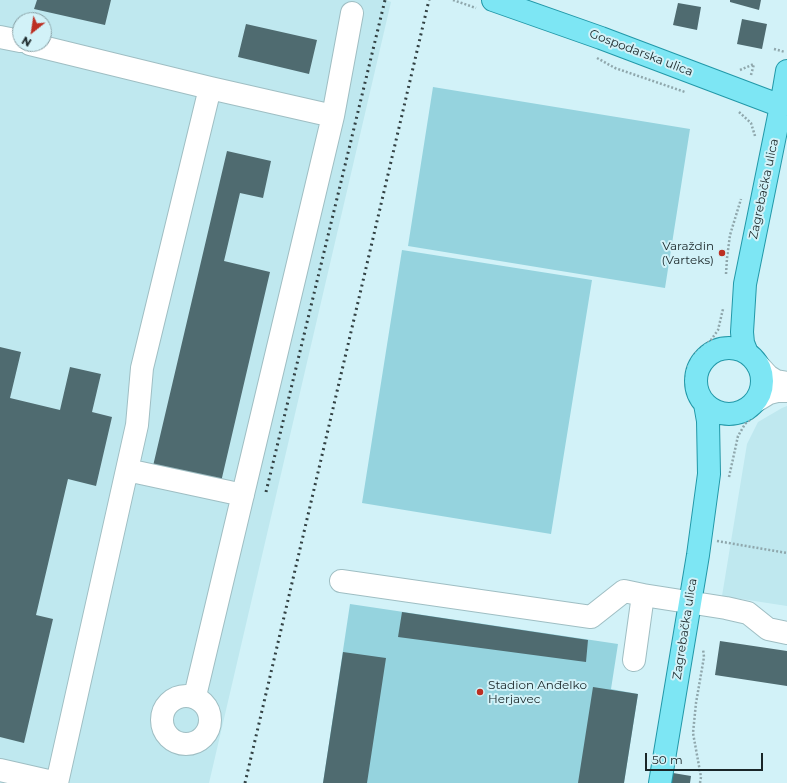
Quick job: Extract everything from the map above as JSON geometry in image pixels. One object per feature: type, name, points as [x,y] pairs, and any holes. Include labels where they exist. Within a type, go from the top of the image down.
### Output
[{"type":"main road","name":"Gospodarska ulica","points":[[487,5],[601,38],[784,107]]},
{"type":"main road","name":"Zagrebačka ulica","points":[[719,478],[704,404],[696,387],[696,377],[698,368],[703,360],[721,342],[727,332],[745,284],[784,107],[787,71]]},
{"type":"main road","name":"Zagrebačka ulica","points":[[660,783],[689,603],[719,478],[725,431],[751,409],[760,392],[762,383],[762,374],[743,343],[742,332],[745,284]]},
{"type":"main road","points":[[711,353],[719,349],[738,349],[752,359]]},
{"type":"main road","points":[[704,404],[720,414],[729,415],[751,409]]},
{"type":"street","points":[[195,696],[333,116],[352,13]]},
{"type":"street","points":[[0,37],[12,40]]},
{"type":"street","points":[[52,49],[333,116]]},
{"type":"street","points":[[0,770],[57,783],[137,425],[142,368],[210,88]]},
{"type":"street","points":[[752,359],[768,376],[776,381],[787,383]]},
{"type":"street","points":[[751,409],[769,393],[787,391]]},
{"type":"street","points":[[127,470],[243,495]]},
{"type":"street","points":[[341,581],[591,617],[624,591],[748,613],[768,629],[787,633]]},
{"type":"street","points":[[634,660],[643,595]]},
{"type":"path","points":[[453,0],[487,5]]},
{"type":"path","points":[[774,49],[787,52]]},
{"type":"path","points":[[740,112],[751,123],[756,142]]},
{"type":"path","points":[[719,478],[738,436],[746,424],[751,409]]},
{"type":"path","points":[[716,546],[718,533]]},
{"type":"path","points":[[717,541],[787,553]]},
{"type":"path","points":[[700,783],[701,777],[693,733],[696,703],[704,657],[702,644]]},
{"type":"shaded area","points":[[0,0],[386,0],[391,2],[209,783],[0,783]]},
{"type":"shaded area","points":[[433,87],[690,129],[665,288],[408,246]]},
{"type":"shaded area","points":[[402,250],[592,280],[551,534],[362,503]]},
{"type":"shaded area","points":[[787,406],[787,606],[722,596],[747,444],[758,422]]},
{"type":"shaded area","name":"Stadion Anđelko Herjavec","points":[[350,604],[618,644],[611,689],[638,694],[624,783],[323,783]]},
{"type":"building","points":[[37,0],[111,0],[105,25],[34,9]]},
{"type":"building","points":[[730,0],[761,0],[759,10],[730,2]]},
{"type":"building","points":[[678,3],[701,7],[697,30],[673,25]]},
{"type":"building","points":[[742,19],[767,24],[762,49],[737,44]]},
{"type":"building","points":[[246,24],[317,40],[309,74],[238,57]]},
{"type":"building","points":[[227,151],[271,161],[263,198],[240,193],[224,261],[270,272],[221,482],[153,466]]},
{"type":"building","points":[[0,347],[21,352],[10,398],[60,410],[70,367],[101,374],[92,412],[112,417],[96,486],[68,479],[36,615],[53,619],[24,743],[0,737]]},
{"type":"building","points":[[402,612],[588,640],[586,662],[398,637]]},
{"type":"building","points":[[720,641],[787,651],[787,686],[715,675]]},
{"type":"building","points":[[343,652],[386,658],[367,783],[323,783]]},
{"type":"building","points":[[593,687],[638,694],[624,783],[578,783]]},
{"type":"building","points":[[673,773],[691,776],[690,783],[671,783]]},
{"type":"railway","points":[[266,492],[385,0]]},
{"type":"railway","points":[[245,783],[429,0]]},
{"type":"place","name":"Varaždin (Varteks)","points":[[722,253]]},
{"type":"place","name":"Stadion Anđelko Herjavec","points":[[480,692]]}]
